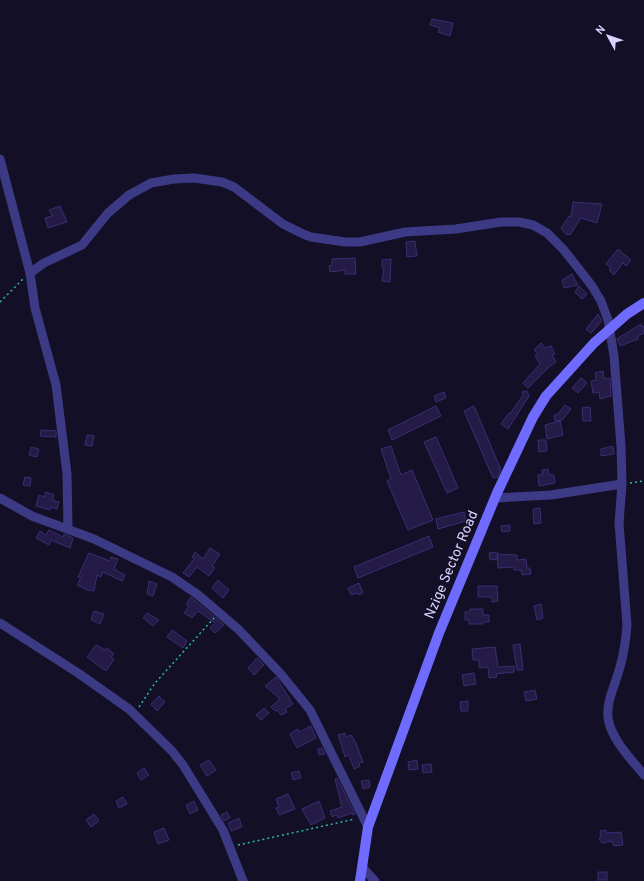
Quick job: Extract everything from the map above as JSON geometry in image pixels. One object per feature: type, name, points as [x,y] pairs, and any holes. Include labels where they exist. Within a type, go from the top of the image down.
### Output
[{"type":"main road","name":"Nzige Sector Road","points":[[360,881],[368,826],[439,633],[495,498],[533,417],[546,396],[574,365],[627,314],[644,303]]},
{"type":"street","points":[[0,159],[30,273],[35,308],[56,385],[67,474],[68,529]]},
{"type":"street","points":[[30,273],[44,263],[82,246],[108,213],[129,195],[151,183],[194,178],[222,182],[234,187],[283,224],[311,237],[345,242],[360,242],[405,232],[456,229],[501,222],[519,222],[533,225],[547,233],[563,248],[592,286],[606,312],[610,330],[614,356],[622,484],[619,523],[626,639],[620,667],[608,703],[608,719],[613,733],[644,775]]},
{"type":"street","points":[[495,498],[551,495],[622,484]]},
{"type":"street","points":[[0,498],[32,516],[94,539],[172,577],[197,594],[219,613],[256,646],[310,710],[344,775],[368,826]]},
{"type":"street","points":[[0,623],[78,673],[134,714],[172,750],[183,765],[223,830],[243,881]]},
{"type":"street","points":[[362,867],[375,881]]},
{"type":"path","points":[[0,302],[30,273]]},
{"type":"path","points":[[622,484],[644,481]]},
{"type":"path","points":[[134,714],[155,683],[219,613]]},
{"type":"path","points":[[230,847],[363,817]]},
{"type":"building","points":[[432,19],[453,23],[450,36],[438,32],[440,28],[430,25]]},
{"type":"building","points":[[573,202],[602,204],[597,223],[581,218],[570,235],[567,235],[561,228],[569,216],[571,217]]},
{"type":"building","points":[[60,206],[67,222],[48,228],[45,218],[52,216],[49,210]]},
{"type":"building","points":[[415,241],[417,256],[407,257],[406,242]]},
{"type":"building","points":[[618,249],[631,260],[626,266],[623,263],[614,275],[609,270],[611,268],[606,264]]},
{"type":"building","points":[[355,258],[356,274],[345,274],[345,270],[330,272],[329,266],[332,265],[332,259]]},
{"type":"building","points":[[391,259],[390,282],[382,281],[384,268],[382,268],[382,260]]},
{"type":"building","points":[[572,274],[578,285],[564,288],[562,280]]},
{"type":"building","points":[[579,286],[587,294],[582,299],[575,292]]},
{"type":"building","points":[[598,314],[602,321],[591,333],[586,329]]},
{"type":"building","points":[[641,324],[642,327],[644,326],[644,333],[638,336],[638,339],[620,346],[617,339]]},
{"type":"building","points":[[541,343],[546,348],[551,346],[555,354],[552,355],[556,362],[528,388],[523,383],[540,364],[535,356],[538,354],[534,350]]},
{"type":"building","points":[[603,371],[604,379],[610,378],[611,396],[600,399],[599,392],[593,393],[591,381],[596,380],[595,373]]},
{"type":"building","points":[[581,378],[587,383],[578,393],[572,388]]},
{"type":"building","points":[[527,391],[529,396],[508,429],[501,424],[523,395],[522,392]]},
{"type":"building","points":[[444,392],[446,398],[436,402],[434,396]]},
{"type":"building","points":[[565,405],[571,409],[562,420],[555,421],[554,415],[558,414]]},
{"type":"building","points":[[436,406],[441,416],[392,440],[388,430]]},
{"type":"building","points":[[474,406],[501,470],[498,477],[493,478],[464,411]]},
{"type":"building","points":[[590,407],[591,421],[583,421],[582,408]]},
{"type":"building","points":[[560,421],[563,435],[547,439],[545,425]]},
{"type":"building","points":[[41,430],[56,431],[56,437],[40,436]]},
{"type":"building","points":[[87,435],[94,436],[92,446],[85,445]]},
{"type":"building","points":[[436,437],[458,488],[447,493],[424,442]]},
{"type":"building","points":[[538,440],[546,440],[547,451],[539,452]]},
{"type":"building","points":[[391,446],[401,475],[412,470],[433,520],[408,530],[387,481],[391,479],[381,449]]},
{"type":"building","points":[[613,446],[614,454],[601,456],[601,449]]},
{"type":"building","points":[[31,447],[39,449],[37,457],[29,455]]},
{"type":"building","points":[[548,469],[549,475],[554,475],[555,483],[539,486],[538,475],[543,474],[542,470]]},
{"type":"building","points":[[25,477],[31,478],[30,486],[23,485]]},
{"type":"building","points":[[46,492],[54,495],[52,500],[59,502],[57,509],[51,507],[50,510],[36,506],[39,495],[44,497]]},
{"type":"building","points":[[540,508],[541,523],[534,524],[533,509]]},
{"type":"building","points":[[464,512],[466,521],[438,529],[436,519]]},
{"type":"building","points":[[510,525],[510,531],[502,532],[501,526]]},
{"type":"building","points":[[49,530],[63,537],[64,534],[73,538],[70,548],[51,540],[49,545],[36,538],[40,531],[46,535]]},
{"type":"building","points":[[429,536],[433,547],[358,578],[354,567]]},
{"type":"building","points":[[210,548],[220,554],[212,566],[215,568],[209,576],[197,567],[189,577],[183,573],[194,559],[192,557],[195,552],[203,559]]},
{"type":"building","points":[[497,552],[498,559],[490,560],[489,553]]},
{"type":"building","points":[[89,553],[110,561],[111,557],[118,559],[114,569],[125,575],[122,581],[103,572],[101,577],[97,575],[94,591],[87,590],[77,585],[81,578],[78,577]]},
{"type":"building","points":[[497,554],[517,555],[517,560],[526,559],[527,568],[530,568],[531,574],[522,575],[521,570],[514,570],[514,567],[498,568]]},
{"type":"building","points":[[218,580],[229,590],[223,598],[212,588]]},
{"type":"building","points":[[149,581],[157,584],[153,596],[147,594]]},
{"type":"building","points":[[359,583],[363,593],[351,595],[348,588]]},
{"type":"building","points":[[478,586],[497,586],[498,601],[492,602],[492,597],[478,597]]},
{"type":"building","points":[[191,597],[224,625],[215,633],[210,628],[215,623],[198,611],[192,618],[184,613],[189,606],[186,604]]},
{"type":"building","points":[[541,604],[543,618],[537,620],[534,606]]},
{"type":"building","points":[[470,609],[483,609],[483,615],[489,615],[489,622],[483,622],[483,624],[469,624],[469,620],[465,620],[465,612],[469,612]]},
{"type":"building","points":[[94,611],[104,614],[100,624],[91,620]]},
{"type":"building","points":[[147,613],[159,620],[153,626],[143,618]]},
{"type":"building","points":[[172,630],[187,641],[183,648],[167,637]]},
{"type":"building","points":[[520,644],[523,670],[517,670],[513,645]]},
{"type":"building","points":[[96,645],[105,650],[107,648],[114,654],[111,657],[114,659],[106,671],[87,657]]},
{"type":"building","points":[[495,647],[498,667],[514,666],[514,672],[496,674],[497,677],[489,678],[488,667],[479,668],[479,660],[473,660],[472,649]]},
{"type":"building","points":[[257,658],[264,665],[254,675],[248,668]]},
{"type":"building","points":[[474,673],[476,684],[464,686],[462,675]]},
{"type":"building","points":[[276,677],[293,704],[285,709],[287,712],[281,715],[277,710],[275,711],[271,707],[280,699],[265,686]]},
{"type":"building","points":[[535,690],[537,699],[526,701],[524,692]]},
{"type":"building","points":[[159,696],[165,702],[157,711],[151,704]]},
{"type":"building","points":[[468,701],[468,711],[461,711],[460,702]]},
{"type":"building","points":[[264,708],[269,713],[261,720],[256,715]]},
{"type":"building","points":[[311,726],[316,738],[297,748],[290,734],[298,729],[299,732]]},
{"type":"building","points":[[345,733],[346,737],[351,735],[356,743],[363,762],[359,763],[360,766],[354,769],[349,755],[345,757],[338,735]]},
{"type":"building","points":[[322,748],[325,754],[319,755],[318,749]]},
{"type":"building","points":[[209,760],[216,770],[207,776],[200,765]]},
{"type":"building","points":[[417,760],[418,769],[409,770],[408,762]]},
{"type":"building","points":[[431,764],[432,772],[423,773],[422,765]]},
{"type":"building","points":[[144,768],[149,775],[141,780],[137,773]]},
{"type":"building","points":[[299,771],[301,778],[293,780],[291,773]]},
{"type":"building","points":[[337,778],[355,814],[353,815],[352,813],[338,818],[336,815],[332,817],[330,811],[342,807],[335,779]]},
{"type":"building","points":[[369,780],[370,787],[363,789],[361,781]]},
{"type":"building","points":[[288,794],[295,809],[279,815],[276,808],[279,807],[276,799]]},
{"type":"building","points":[[123,797],[127,804],[119,808],[116,801]]},
{"type":"building","points":[[194,801],[198,810],[190,814],[186,805]]},
{"type":"building","points":[[319,801],[325,818],[311,825],[302,809]]},
{"type":"building","points":[[227,812],[230,818],[224,821],[221,815]]},
{"type":"building","points":[[94,814],[99,821],[91,827],[86,820]]},
{"type":"building","points":[[239,818],[242,827],[231,831],[228,823]]},
{"type":"building","points":[[164,828],[169,840],[158,844],[154,832]]},
{"type":"building","points":[[606,830],[606,833],[621,832],[623,845],[614,846],[612,841],[602,843],[599,838],[601,837],[600,831]]},
{"type":"building","points":[[598,872],[607,872],[607,880],[598,880]]}]
